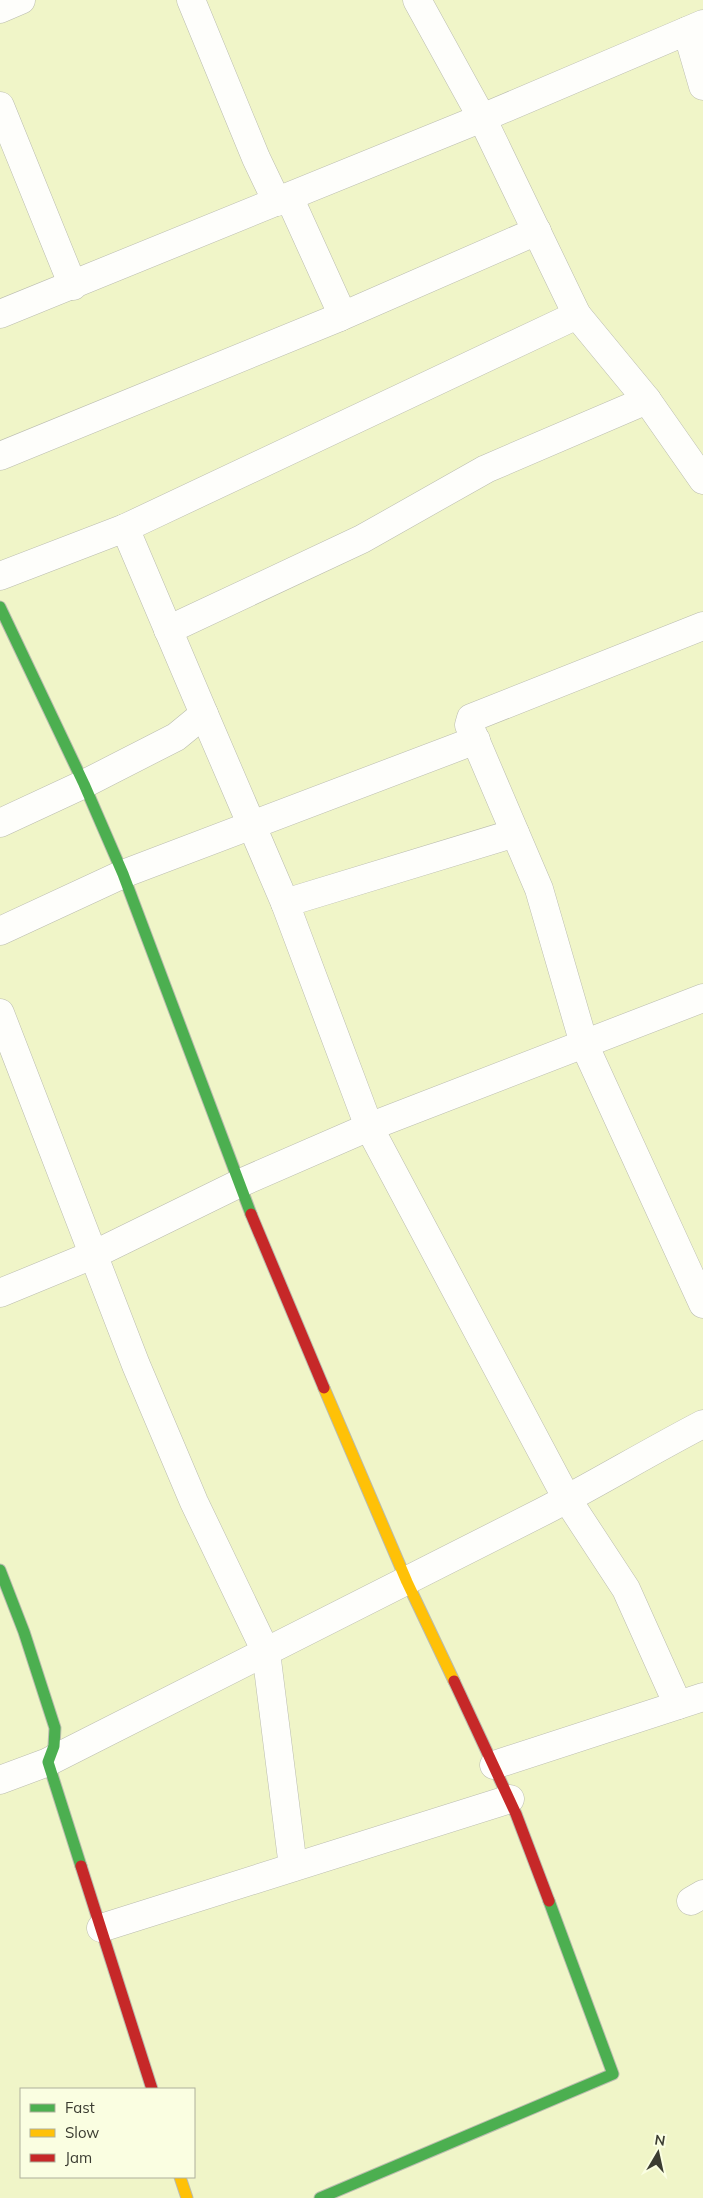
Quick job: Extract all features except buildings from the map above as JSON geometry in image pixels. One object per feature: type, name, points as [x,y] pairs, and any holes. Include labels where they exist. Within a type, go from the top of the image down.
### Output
[{"type":"street","points":[[0,9],[21,0]]},
{"type":"street","points":[[192,0],[256,158],[283,200],[342,314],[340,317]]},
{"type":"street","points":[[418,0],[482,118],[577,315],[647,400],[703,480]]},
{"type":"street","points":[[0,314],[482,118],[695,27],[703,86]]},
{"type":"street","points":[[0,106],[72,286]]},
{"type":"street","points":[[0,456],[340,317],[536,231]]},
{"type":"street","points":[[0,576],[125,528],[577,315]]},
{"type":"street","points":[[168,630],[362,540],[486,469],[647,400]]},
{"type":"street","points":[[125,528],[286,902],[369,1127],[567,1499],[626,1589],[691,1701],[494,1766]]},
{"type":"street","points":[[0,607],[84,784],[122,874],[238,1184],[407,1582],[510,1799],[613,2074],[320,2198]]},
{"type":"street","points":[[703,626],[471,718],[469,725],[539,889],[584,1044],[703,1304]]},
{"type":"street","points":[[0,823],[84,784],[176,737],[204,714]]},
{"type":"street","points":[[0,931],[122,874],[476,740]]},
{"type":"street","points":[[286,902],[515,833]]},
{"type":"street","points":[[0,1293],[94,1254],[238,1184],[369,1127],[703,998]]},
{"type":"street","points":[[0,1012],[136,1365],[194,1502],[266,1652],[293,1867]]},
{"type":"street","points":[[0,1780],[48,1762],[407,1582],[567,1499],[660,1446],[703,1424]]},
{"type":"street","points":[[0,1570],[24,1632],[55,1728],[54,1746],[48,1762],[152,2088]]},
{"type":"street","points":[[101,1928],[510,1799]]},
{"type":"street","points":[[180,2178],[187,2198]]},
{"type":"green space","points":[[0,0],[703,0],[703,2198],[0,2198]]},
{"type":"traffic: fast","points":[[0,607],[84,784],[123,874],[251,1214]]},
{"type":"traffic: fast","points":[[0,1570],[24,1632],[55,1728],[54,1746],[48,1762],[81,1866]]},
{"type":"traffic: fast","points":[[320,2198],[613,2074],[549,1901]]},
{"type":"traffic: slow","points":[[324,1388],[407,1582],[454,1681]]},
{"type":"traffic: slow","points":[[180,2178],[187,2198]]},
{"type":"traffic: jam","points":[[251,1214],[324,1388]]},
{"type":"traffic: jam","points":[[454,1681],[516,1814],[549,1901]]},
{"type":"traffic: jam","points":[[81,1866],[152,2088]]}]
